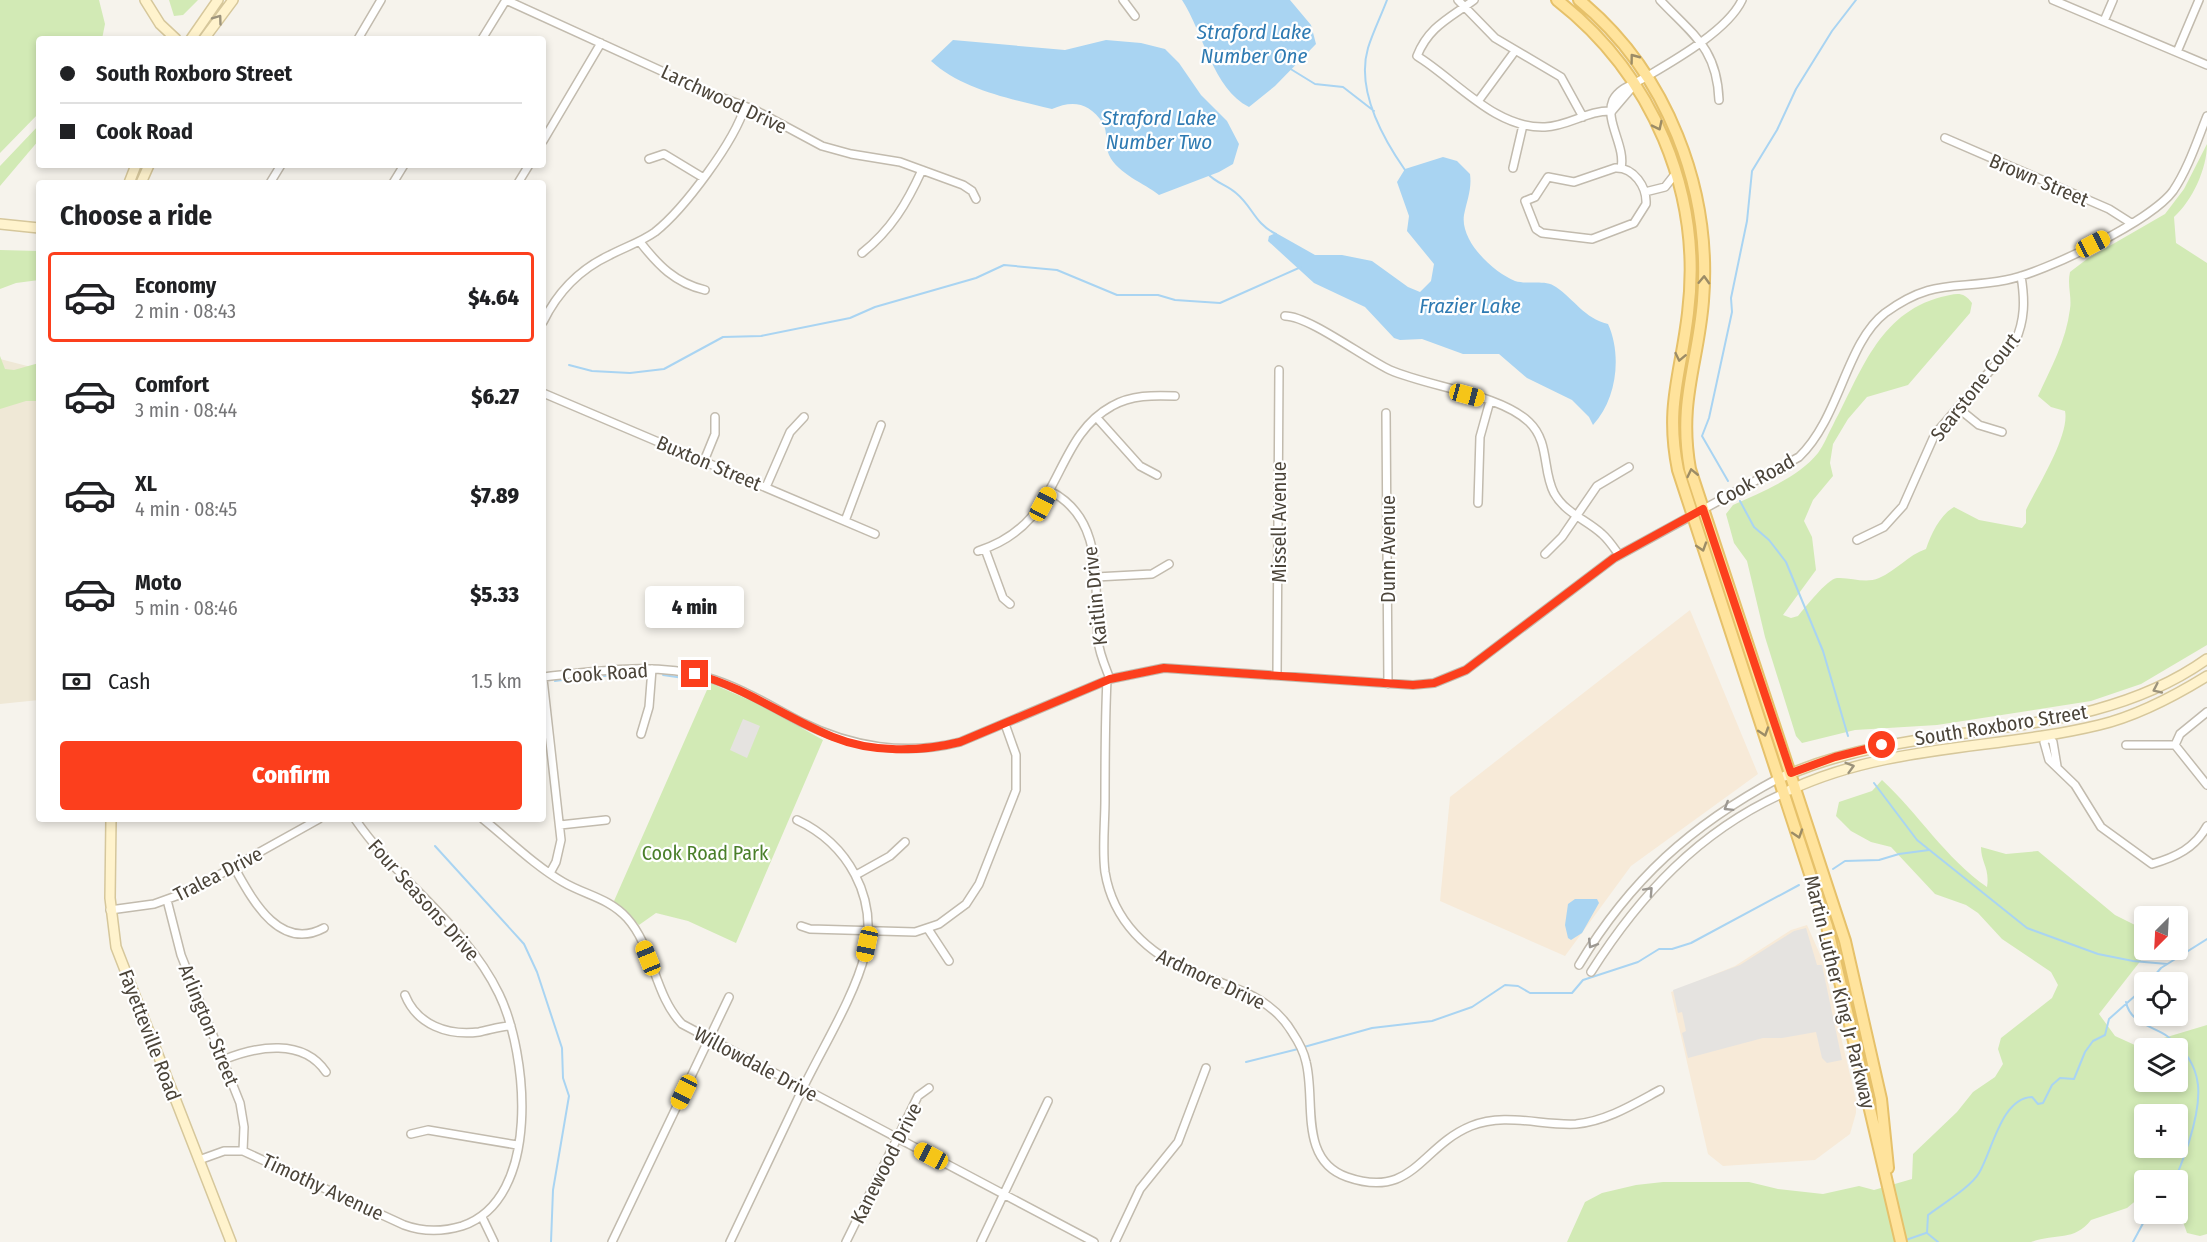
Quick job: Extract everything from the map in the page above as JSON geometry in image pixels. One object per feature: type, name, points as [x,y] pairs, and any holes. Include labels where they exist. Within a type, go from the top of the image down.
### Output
[{"type":"main road","name":"Martin Luther King Jr Parkway","points":[[1557,0],[1596,35],[1635,84],[1663,134],[1676,171],[1683,197],[1689,237],[1691,284],[1686,327],[1673,392],[1672,423],[1677,464],[1838,966],[1901,1242]]},
{"type":"main road","name":"Martin Luther King Jr Parkway","points":[[1579,0],[1628,50],[1647,77],[1682,145],[1701,220],[1703,303],[1687,392],[1685,431],[1690,468],[1827,883],[1854,977],[1881,1099],[1887,1142],[1889,1183]]},
{"type":"street","points":[[145,0],[160,24],[173,36]]},
{"type":"street","points":[[192,36],[218,0]]},
{"type":"street","points":[[206,36],[233,0]]},
{"type":"street","points":[[360,36],[381,0]]},
{"type":"street","points":[[484,36],[506,0]]},
{"type":"street","name":"Larchwood Drive","points":[[506,0],[712,94],[745,106],[833,150],[882,157],[922,170],[963,185],[972,190],[976,199]]},
{"type":"street","points":[[1124,0],[1135,16]]},
{"type":"street","points":[[1458,0],[1485,31],[1515,51],[1549,67],[1561,76],[1583,117]]},
{"type":"street","points":[[1474,0],[1437,25],[1425,40],[1417,56],[1498,114],[1523,125],[1553,126],[1595,112],[1612,111]]},
{"type":"street","points":[[1660,0],[1699,41],[1716,68],[1719,100]]},
{"type":"street","points":[[1621,168],[1622,154],[1612,111],[1615,97],[1626,86],[1647,77],[1730,18],[1742,0]]},
{"type":"street","points":[[2053,0],[2207,65]]},
{"type":"street","points":[[2104,21],[2113,0]]},
{"type":"street","points":[[2177,52],[2199,0]]},
{"type":"street","points":[[546,136],[602,43]]},
{"type":"street","points":[[1479,100],[1515,51]]},
{"type":"street","points":[[546,317],[562,291],[582,272],[608,256],[639,242],[677,210],[736,131],[745,106]]},
{"type":"street","name":"Cook Road","points":[[546,678],[652,669],[685,672],[719,681],[823,733],[854,744],[901,749],[937,747],[960,742],[1109,680],[1164,668],[1427,685],[1460,673],[1619,555],[1800,457],[1815,442],[1862,343],[1877,320],[1885,313],[1935,287],[2001,281],[2021,276],[2131,223],[2158,207],[2173,191],[2207,116]]},
{"type":"street","points":[[1513,168],[1523,125]]},
{"type":"street","name":"Brown Street","points":[[1945,138],[2109,209],[2131,223]]},
{"type":"street","points":[[649,159],[664,154],[702,177]]},
{"type":"street","points":[[1621,168],[1634,175],[1645,192],[1646,204],[1634,223],[1592,239],[1542,233],[1536,229],[1525,201],[1535,197],[1548,177],[1574,182],[1621,168]]},
{"type":"street","points":[[862,253],[884,235],[898,216],[922,170]]},
{"type":"street","points":[[1665,188],[1676,171]]},
{"type":"street","points":[[1645,192],[1665,188],[1683,197]]},
{"type":"street","points":[[0,224],[36,228]]},
{"type":"street","points":[[639,242],[674,278],[705,290]]},
{"type":"street","name":"Searstone Court","points":[[1857,540],[1884,527],[1903,506],[1935,434],[2015,342],[2024,307],[2021,276]]},
{"type":"street","points":[[1285,316],[1294,317],[1396,372],[1490,401],[1522,415],[1536,429],[1544,445],[1551,486],[1559,501],[1603,535],[1619,555]]},
{"type":"street","name":"Missell Avenue","points":[[1277,675],[1279,370]]},
{"type":"street","name":"Buxton Street","points":[[546,394],[875,534]]},
{"type":"street","points":[[1010,604],[1003,598],[982,550],[1004,541],[1029,523],[1080,437],[1112,405],[1132,398],[1175,396]]},
{"type":"street","points":[[1478,503],[1480,437],[1490,401]]},
{"type":"street","points":[[1958,408],[1979,425],[2002,432]]},
{"type":"street","name":"Dunn Avenue","points":[[1386,414],[1388,684]]},
{"type":"street","points":[[704,461],[715,434],[715,417]]},
{"type":"street","points":[[766,487],[790,432],[804,417]]},
{"type":"street","points":[[1097,418],[1140,466],[1157,475]]},
{"type":"street","points":[[845,521],[881,425]]},
{"type":"street","points":[[1545,554],[1562,537],[1601,482],[1629,467]]},
{"type":"street","name":"Kaitlin Drive","points":[[1050,491],[1072,507],[1084,524],[1092,545],[1096,577],[1098,644],[1109,680]]},
{"type":"street","points":[[1096,577],[1152,574],[1169,564]]},
{"type":"street","points":[[2203,662],[2207,675]]},
{"type":"street","name":"South Roxboro Street","points":[[1579,965],[1625,897],[1664,856],[1724,809],[1779,778],[1870,747],[2098,710],[2157,689],[2203,662]]},
{"type":"street","points":[[641,734],[649,707],[652,669]]},
{"type":"street","name":"South Roxboro Street","points":[[1591,972],[1641,900],[1686,855],[1742,814],[1796,787],[1838,770],[1885,758],[2048,736],[2118,719],[2153,706],[2207,675]]},
{"type":"street","name":"Ardmore Drive","points":[[1109,680],[1105,866],[1118,908],[1146,946],[1165,960],[1249,993],[1272,1007],[1283,1018],[1297,1040],[1307,1063],[1315,1145],[1338,1172],[1349,1178],[1380,1183],[1395,1181],[1409,1173],[1445,1140],[1475,1124],[1504,1120],[1581,1123],[1614,1114],[1660,1090]]},
{"type":"street","points":[[546,704],[560,825],[560,851],[550,873]]},
{"type":"street","points":[[2175,746],[2180,734],[2207,712]]},
{"type":"street","points":[[801,926],[810,929],[901,933],[928,929],[950,918],[973,895],[1013,802],[1018,767],[1005,724]]},
{"type":"street","points":[[2048,736],[2054,742],[2056,766],[2084,797],[2101,826],[2152,864],[2186,850],[2199,839],[2207,826]]},
{"type":"street","points":[[2126,745],[2175,746],[2207,785]]},
{"type":"street","points":[[730,1242],[860,970],[868,931],[866,905],[855,875],[831,842],[797,819]]},
{"type":"street","points":[[560,825],[606,820]]},
{"type":"street","name":"Fayetteville Road","points":[[111,822],[111,910],[116,947],[231,1242]]},
{"type":"street","name":"Tralea Drive","points":[[111,910],[167,900],[234,867],[314,822]]},
{"type":"street","name":"Four Seasons Drive","points":[[357,822],[378,851],[452,926],[477,955],[500,995],[511,1026],[521,1089],[517,1145],[508,1185],[482,1218]]},
{"type":"street","name":"Willowdale Drive","points":[[487,822],[550,873],[611,904],[627,918],[638,933],[672,1014],[682,1024],[1094,1242]]},
{"type":"street","points":[[855,875],[880,863],[905,842]]},
{"type":"street","points":[[234,867],[254,902],[275,924],[290,932],[306,935],[324,928]]},
{"type":"street","name":"Arlington Street","points":[[167,900],[181,956],[242,1111],[243,1151]]},
{"type":"street","points":[[928,929],[949,961]]},
{"type":"street","points":[[405,995],[411,1011],[427,1023],[443,1029],[477,1032],[511,1026]]},
{"type":"street","points":[[612,1242],[729,997]]},
{"type":"street","points":[[223,1060],[255,1049],[285,1048],[317,1059],[326,1072]]},
{"type":"street","points":[[1115,1242],[1140,1189],[1178,1142],[1206,1068]]},
{"type":"street","name":"Kanewood Drive","points":[[846,1242],[918,1096],[930,1088]]},
{"type":"street","points":[[981,1242],[1048,1101]]},
{"type":"street","points":[[411,1134],[428,1130],[517,1145]]},
{"type":"street","name":"Timothy Avenue","points":[[199,1160],[224,1151],[243,1151],[412,1228],[432,1231],[452,1229],[482,1218]]},
{"type":"street","points":[[482,1218],[494,1242]]},
{"type":"shaded area","points":[[0,359],[36,368],[36,700],[0,704]]},
{"type":"shaded area","points":[[1690,610],[1758,774],[1631,866],[1565,956],[1440,901],[1450,797]]},
{"type":"shaded area","points":[[743,719],[760,726],[747,758],[730,750]]},
{"type":"shaded area","points":[[1807,925],[1823,961],[1856,1100],[1856,1113],[1850,1134],[1815,1160],[1723,1166],[1708,1154],[1671,992],[1735,966],[1791,930]]},
{"type":"shaded area","points":[[1806,928],[1817,965],[1822,965],[1842,1060],[1827,1063],[1822,1058],[1816,1032],[1782,1038],[1763,1038],[1688,1058],[1682,1033],[1686,1031],[1682,1012],[1678,1013],[1673,990],[1740,965],[1794,931]]},
{"type":"green space","points":[[0,0],[99,0],[105,24],[103,36],[36,36],[36,116],[0,153]]},
{"type":"green space","points":[[169,0],[198,0],[183,15],[174,16]]},
{"type":"green space","points":[[36,128],[36,144],[0,186],[0,166]]},
{"type":"green space","points":[[2207,144],[2204,164],[2197,184],[2187,202],[2174,217],[2176,243],[2207,263],[2207,645],[2141,684],[2091,701],[1937,725],[1855,730],[1802,743],[1796,736],[1765,637],[1747,561],[1734,543],[1726,514],[1733,505],[1790,477],[1818,453],[1863,366],[1887,331],[1901,317],[1919,305],[1958,294],[1965,296],[1972,303],[1970,313],[1908,385],[1867,397],[1848,419],[1833,444],[1830,463],[1833,476],[1813,500],[1804,521],[1812,537],[1816,570],[1783,615],[1791,618],[1798,616],[1822,588],[1837,578],[1874,580],[1926,549],[1940,520],[1954,507],[1979,520],[2022,528],[2026,523],[2026,510],[2063,433],[2065,411],[2051,407],[2038,396],[2057,354],[2068,321],[2070,272],[2087,259],[2165,214],[2184,189]]},
{"type":"green space","points":[[0,250],[36,251],[36,280],[16,283],[0,289]]},
{"type":"green space","points":[[0,356],[5,369],[14,370],[36,364],[36,401],[26,401],[0,409]]},
{"type":"green space","name":"Cook Road Park","points":[[710,683],[759,704],[823,740],[736,943],[688,921],[656,913],[639,925],[614,901]]},
{"type":"green space","points":[[1882,780],[1958,863],[1987,887],[1981,847],[2006,854],[2038,851],[2115,915],[2134,924],[2134,960],[2141,960],[2099,1014],[2115,1036],[2134,1045],[2134,1092],[2188,1092],[2188,1038],[2164,1038],[2207,1025],[2207,1234],[2200,1236],[2187,1233],[2184,1224],[2188,1224],[2188,1170],[2134,1170],[2134,1202],[2127,1208],[2091,1220],[2085,1227],[2071,1234],[2031,1242],[1567,1242],[1585,1202],[1602,1193],[1636,1185],[1663,1182],[1749,1182],[1778,1189],[1823,1194],[1859,1186],[1874,1190],[1912,1179],[1913,1154],[1957,1112],[1973,1092],[1995,1077],[2003,1064],[1998,1049],[2001,1038],[2052,998],[2058,985],[2051,972],[2002,939],[1978,913],[1966,905],[1935,894],[1891,847],[1871,842],[1851,831],[1836,816],[1839,802],[1872,791]]},
{"type":"water","name":"Straford Lake Number One","points":[[1182,0],[1290,0],[1311,25],[1316,44],[1275,86],[1249,107],[1237,99],[1226,87]]},
{"type":"water","name":"Straford Lake Number Two","points":[[953,40],[1065,50],[1106,40],[1141,43],[1165,49],[1179,63],[1201,95],[1227,121],[1239,144],[1233,164],[1219,172],[1159,195],[1118,168],[1113,162],[1109,155],[1103,123],[1086,107],[1066,104],[1052,109],[988,92],[943,71],[931,61]]},
{"type":"water","name":"Frazier Lake","points":[[1443,157],[1457,161],[1470,174],[1470,190],[1464,225],[1473,245],[1488,263],[1515,281],[1542,283],[1556,287],[1592,318],[1608,324],[1615,349],[1615,376],[1607,403],[1593,425],[1589,417],[1572,400],[1527,378],[1499,354],[1463,354],[1422,339],[1394,338],[1365,307],[1314,283],[1268,241],[1269,236],[1276,233],[1315,255],[1342,255],[1372,261],[1408,287],[1420,292],[1431,281],[1434,264],[1407,231],[1409,216],[1397,182],[1405,169]]},
{"type":"water","points":[[1575,899],[1597,899],[1599,903],[1582,933],[1571,940],[1568,938],[1565,925],[1568,904]]},
{"type":"waterway","points":[[1387,0],[1368,48],[1365,80],[1368,96],[1380,128],[1405,170]]},
{"type":"waterway","points":[[1728,481],[1702,436],[1709,418],[1732,312],[1731,298],[1747,221],[1752,171],[1777,130],[1796,89],[1832,31],[1856,0]]},
{"type":"waterway","points":[[1289,68],[1315,84],[1343,87],[1374,111]]},
{"type":"waterway","points":[[1208,174],[1236,193],[1258,220],[1276,234]]},
{"type":"waterway","points":[[569,365],[592,371],[630,373],[664,369],[723,337],[761,336],[850,318],[875,307],[976,278],[1004,265],[1057,270],[1117,295],[1158,295],[1175,300],[1220,303],[1301,267]]},
{"type":"waterway","points":[[1740,501],[1754,527],[1769,540],[1786,562],[1823,651],[1848,736]]},
{"type":"waterway","points":[[628,674],[640,674]]},
{"type":"waterway","points":[[604,676],[621,675]]},
{"type":"waterway","points":[[663,675],[704,681]]},
{"type":"waterway","points":[[582,678],[598,676]]},
{"type":"waterway","points":[[555,681],[576,678]]},
{"type":"waterway","points":[[1874,783],[1917,840],[2027,928],[2098,954],[2133,961],[2167,964]]},
{"type":"waterway","points":[[435,846],[524,944],[537,972],[562,1048],[563,1078],[569,1096],[553,1190],[551,1242]]},
{"type":"waterway","points":[[1833,869],[1845,861],[1879,860],[1899,854],[1929,850]]},
{"type":"waterway","points":[[1304,1047],[1372,1028],[1432,1021],[1472,1007],[1505,985],[1518,986],[1530,993],[1572,993],[1583,980],[1638,962],[1659,949],[1672,949],[1691,943],[1799,885]]},
{"type":"waterway","points":[[2158,972],[2207,939]]},
{"type":"waterway","points":[[1927,1233],[1928,1215],[1963,1190],[1979,1173],[1999,1128],[2012,1106],[2032,1097],[2038,1104],[2043,1103],[2052,1085],[2060,1078],[2074,1079],[2085,1052],[2093,1041],[2105,1035],[2109,1019],[2134,997]]},
{"type":"waterway","points":[[2126,1002],[2132,1015],[2167,1036],[2180,1047],[2195,1071],[2198,1084],[2197,1112],[2179,1170]]},
{"type":"waterway","points":[[1246,1062],[1298,1049]]},
{"type":"waterway","points":[[2133,1242],[2143,1224]]},
{"type":"waterway","points":[[1903,1241],[1926,1233]]},
{"type":"waterway","points":[[1927,1233],[1938,1242]]},
{"type":"route","points":[[695,674],[740,689],[835,738],[854,744],[901,749],[937,747],[960,742],[1110,679],[1164,668],[1427,685],[1466,670],[1551,603],[1614,558],[1703,509],[1791,773],[1835,757],[1882,745]]}]
